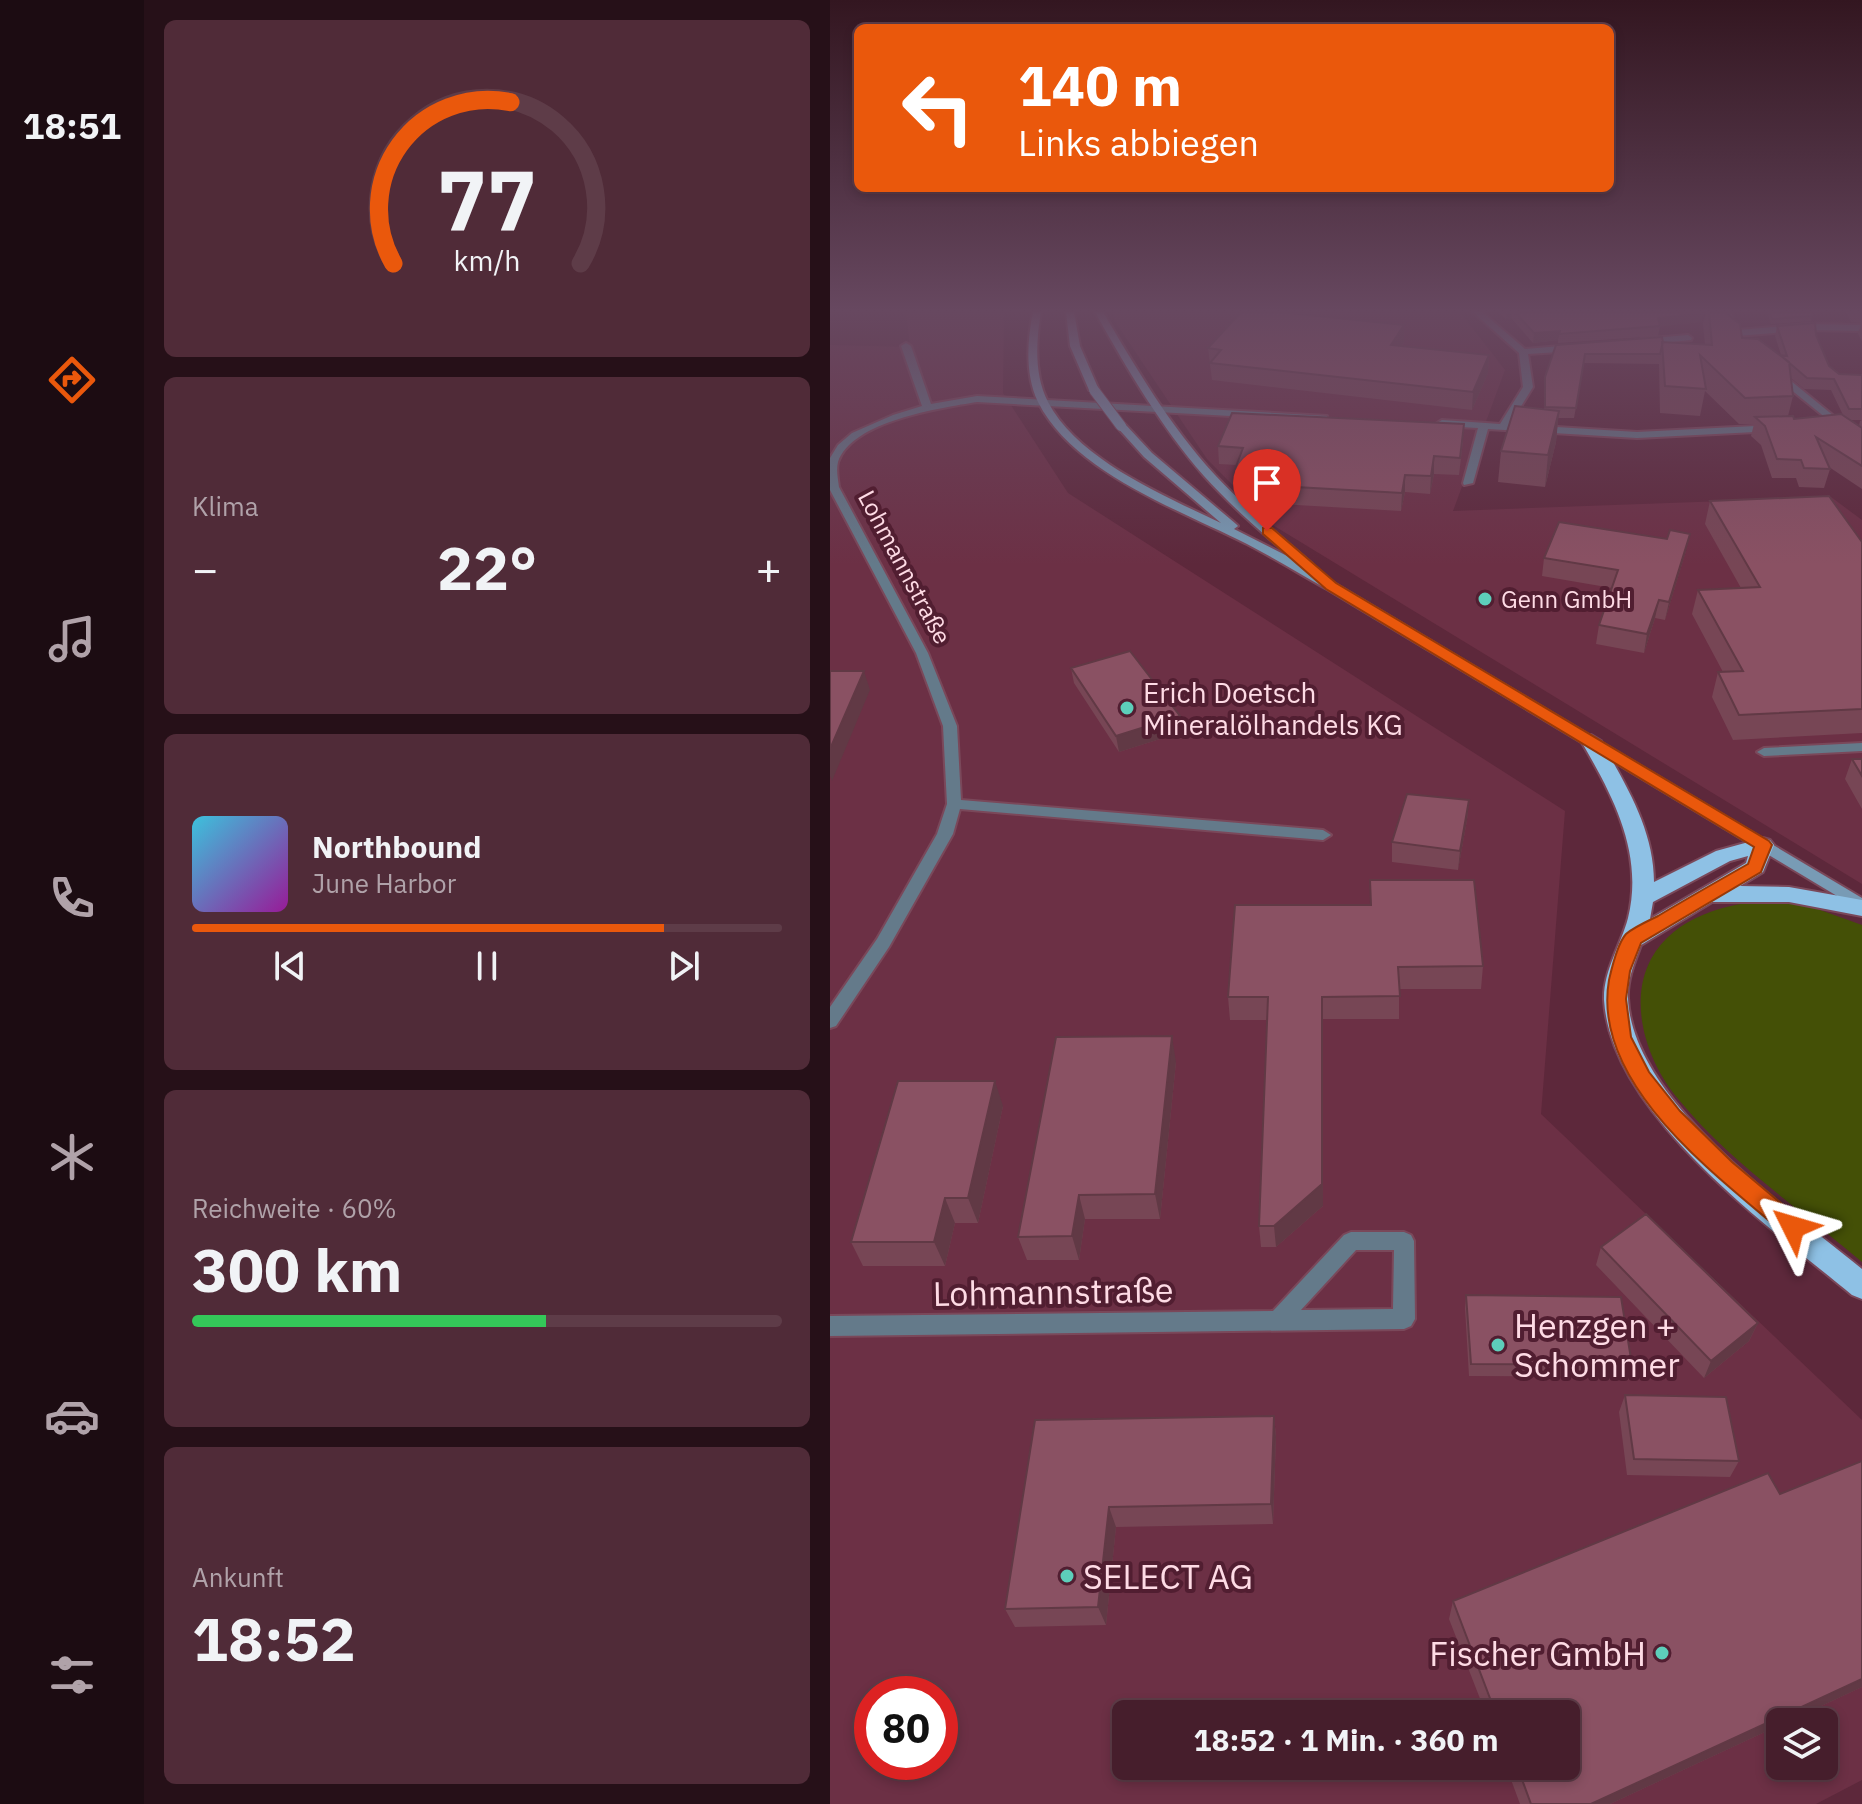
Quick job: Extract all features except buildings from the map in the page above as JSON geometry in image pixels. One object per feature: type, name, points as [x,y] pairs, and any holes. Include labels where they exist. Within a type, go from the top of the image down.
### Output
[{"type":"highway","points":[[1591,741],[1625,800],[1645,871],[1644,897],[1621,971],[1616,999],[1621,1037],[1642,1078],[1672,1117],[1724,1168],[1862,1286]]},
{"type":"highway","points":[[1644,897],[1723,856],[1763,845]]},
{"type":"highway","points":[[1633,939],[1755,867],[1763,845]]},
{"type":"highway","points":[[1708,896],[1762,891],[1806,895],[1862,907]]},
{"type":"main road","points":[[1043,396],[1044,403],[1071,438],[1161,500],[1250,541],[1331,586],[1862,907]]},
{"type":"main road","points":[[1099,396],[1148,455],[1250,541]]},
{"type":"main road","points":[[1151,396],[1199,463],[1246,513],[1331,586]]},
{"type":"street","points":[[924,396],[927,406]]},
{"type":"street","points":[[1503,427],[1522,396]]},
{"type":"street","points":[[1803,396],[1862,444]]},
{"type":"street","name":"Lohmannstraße","points":[[830,1021],[883,943],[938,847],[954,804],[950,726],[922,653],[834,487],[833,462],[844,445],[869,428],[927,406],[1005,399],[1331,418]]},
{"type":"street","points":[[1433,423],[1637,435],[1792,427]]},
{"type":"street","points":[[1468,483],[1484,425]]},
{"type":"street","points":[[1823,426],[1862,425]]},
{"type":"street","points":[[1764,752],[1862,747]]},
{"type":"street","points":[[954,804],[1323,835]]},
{"type":"street","name":"Lohmannstraße","points":[[830,1326],[1277,1321],[1404,1319],[1404,1241],[1351,1241],[1313,1278],[1277,1321]]},
{"type":"shaded area","points":[[830,396],[1005,396],[1068,493],[1565,811],[1541,1114],[1862,1420],[1862,1780],[1816,1804],[830,1804]]},
{"type":"shaded area","points":[[1165,396],[1495,396],[1453,511],[1831,497],[1862,520],[1862,884],[1271,524],[1207,459]]},
{"type":"green space","points":[[1771,900],[1809,906],[1862,925],[1862,1262],[1743,1165],[1699,1122],[1658,1069],[1644,1033],[1641,995],[1644,977],[1661,944],[1687,922],[1703,915],[1736,905]]},
{"type":"place","name":"Genn GmbH","points":[[1485,599]]},
{"type":"place","name":"Erich Doetsch Mineralölhandels KG","points":[[1127,708]]},
{"type":"place","name":"Henzgen + Schommer","points":[[1498,1345]]},
{"type":"place","name":"SELECT AG","points":[[1067,1576]]},
{"type":"place","name":"Fischer GmbH","points":[[1662,1653]]},
{"type":"route","points":[[1267,531],[1331,586],[1763,845],[1755,867],[1633,939],[1621,971],[1616,999],[1621,1037],[1642,1078],[1672,1117],[1724,1168],[1793,1227]]}]
